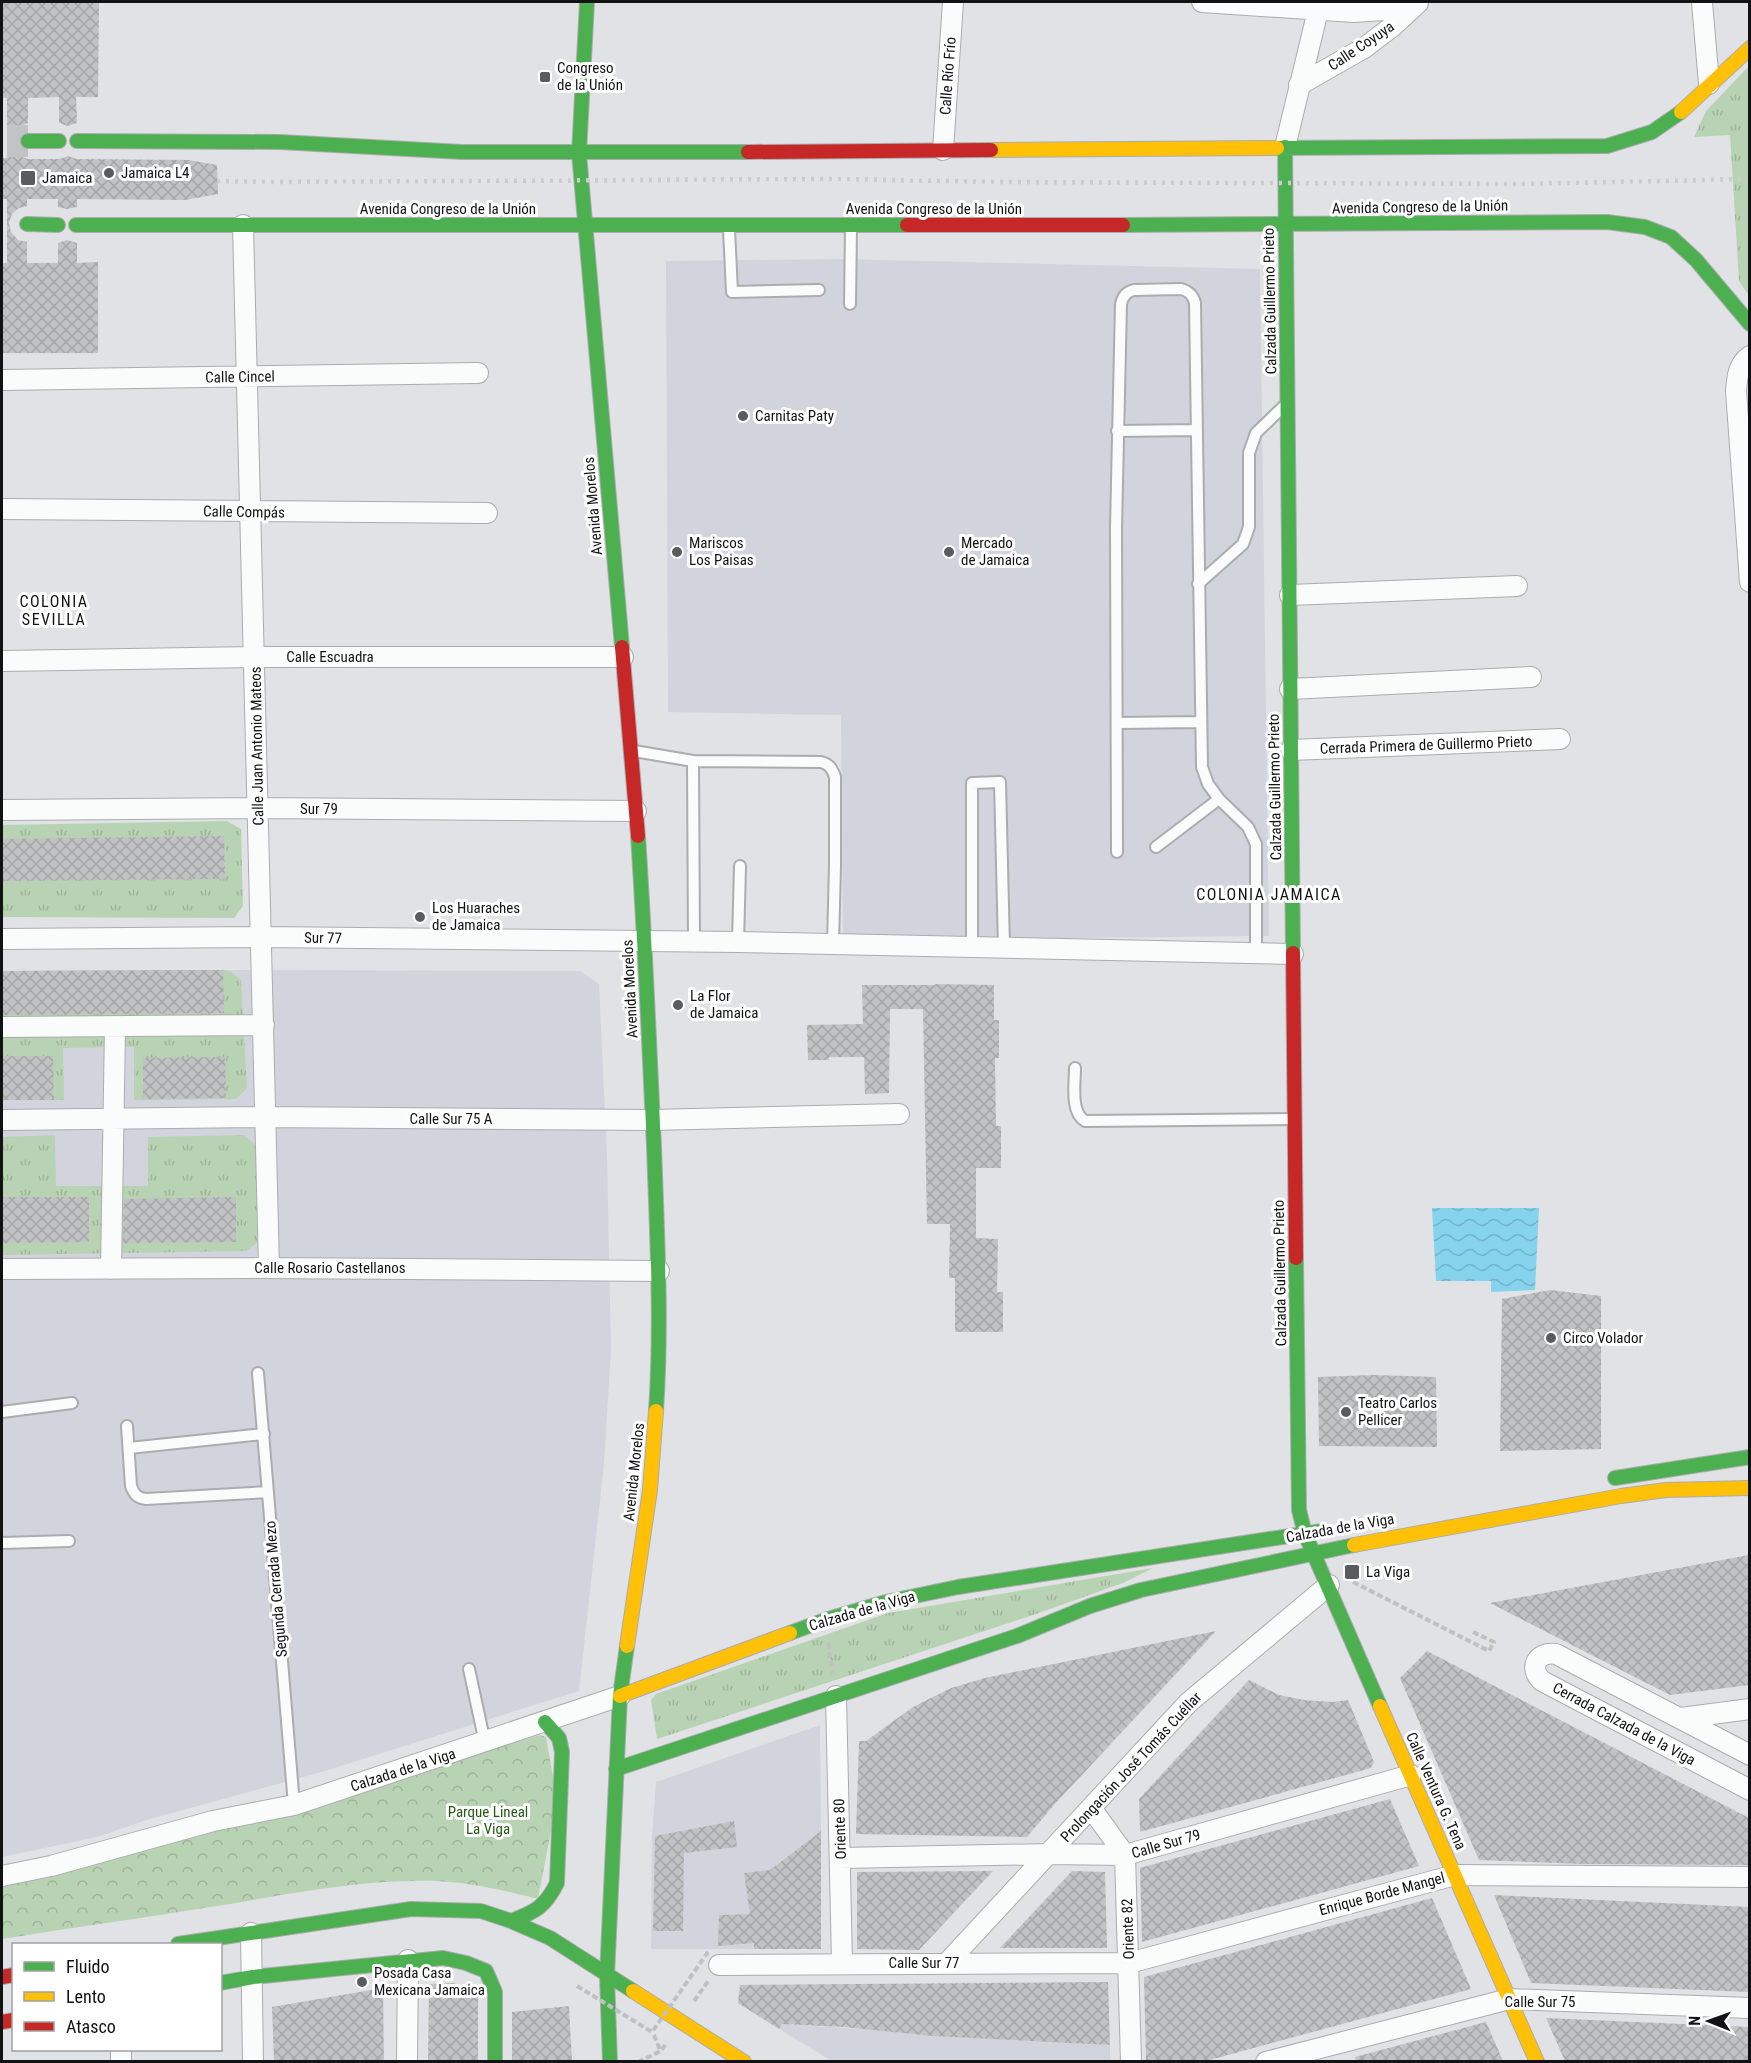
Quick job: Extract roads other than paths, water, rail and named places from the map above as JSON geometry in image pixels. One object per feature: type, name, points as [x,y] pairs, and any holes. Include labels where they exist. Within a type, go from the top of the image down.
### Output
[{"type":"main road","name":"Avenida Morelos","points":[[587,2],[579,153],[631,750],[645,942],[659,1271],[660,1355],[650,1490],[620,1696],[607,1976],[610,2061]]},
{"type":"main road","points":[[77,141],[280,142],[462,152],[579,153],[1607,146],[1652,132],[1674,118],[1749,48]]},
{"type":"main road","points":[[28,141],[59,141]]},
{"type":"main road","name":"Calzada Guillermo Prieto","points":[[1285,147],[1299,1510],[1305,1534]]},
{"type":"main road","name":"Avenida Congreso de la Unión","points":[[76,225],[1286,225],[1607,222],[1645,227],[1671,237],[1696,260],[1749,324]]},
{"type":"main road","points":[[27,224],[58,225]]},
{"type":"main road","points":[[1596,1482],[1749,1457]]},
{"type":"main road","points":[[1666,1469],[1715,1476],[1748,1488]]},
{"type":"main road","name":"Calzada de la Viga","points":[[616,1769],[1017,1636],[1090,1606],[1141,1590],[1314,1553],[1621,1496],[1666,1490],[1748,1488]]},
{"type":"main road","name":"Calzada de la Viga","points":[[620,1696],[825,1620],[886,1602],[958,1587],[1340,1528]]},
{"type":"main road","name":"Calle Ventura G. Tena","points":[[1305,1534],[1537,2061]]},
{"type":"main road","points":[[1090,1606],[1118,1589],[1187,1562],[1207,1550]]},
{"type":"main road","points":[[511,1921],[539,1910],[550,1900],[557,1883],[562,1752],[559,1738],[545,1722]]},
{"type":"main road","points":[[185,1943],[411,1909],[481,1911],[550,1938],[716,2050],[744,2061]]},
{"type":"main road","points":[[222,1983],[253,1977],[408,1960],[443,1958],[466,1963],[486,1971],[495,1992],[495,2061]]},
{"type":"street","name":"Calle Río Frío","points":[[943,150],[953,2]]},
{"type":"street","points":[[1202,2],[1319,5],[1354,12],[1383,10],[1419,2]]},
{"type":"street","name":"Calle Coyuya","points":[[1299,86],[1364,48],[1419,2]]},
{"type":"street","points":[[1702,2],[1709,84]]},
{"type":"street","points":[[1285,147],[1319,5]]},
{"type":"street","name":"Calle Juan Antonio Mateos","points":[[243,225],[269,1268]]},
{"type":"street","points":[[1749,356],[1744,360],[1737,375],[1736,392],[1749,582]]},
{"type":"street","name":"Calle Cincel","points":[[2,380],[478,373]]},
{"type":"street","name":"Calle Compás","points":[[2,509],[488,513]]},
{"type":"street","points":[[1290,595],[1517,586]]},
{"type":"street","name":"Calle Escuadra","points":[[2,661],[255,657],[623,657]]},
{"type":"street","points":[[1290,689],[1530,677]]},
{"type":"street","name":"Cerrada Primera de Guillermo Prieto","points":[[1291,750],[1560,739]]},
{"type":"street","name":"Sur 79","points":[[2,810],[258,808],[636,811]]},
{"type":"street","name":"Sur 77","points":[[2,939],[262,937],[738,942],[1293,954]]},
{"type":"street","points":[[2,1027],[115,1028],[264,1025]]},
{"type":"street","points":[[111,1269],[115,1028]]},
{"type":"street","name":"Calle Sur 75 A","points":[[2,1120],[266,1117],[652,1120],[899,1114]]},
{"type":"street","name":"Calle Rosario Castellanos","points":[[2,1269],[269,1268],[659,1271]]},
{"type":"street","name":"Prolongación José Tomás Cuéllar","points":[[947,1963],[1188,1703],[1329,1585]]},
{"type":"street","name":"Cerrada Calzada de la Viga","points":[[1749,1755],[1556,1654],[1541,1655],[1536,1661],[1534,1669],[1542,1681],[1749,1790]]},
{"type":"street","name":"Calzada de la Viga","points":[[2,1876],[51,1866],[213,1821],[294,1805],[620,1696]]},
{"type":"street","name":"Oriente 80","points":[[836,1696],[842,1963]]},
{"type":"street","points":[[1681,1718],[1749,1709]]},
{"type":"street","name":"Calle Sur 79","points":[[841,1858],[1125,1855],[1411,1775]]},
{"type":"street","points":[[1091,1808],[1125,1855]]},
{"type":"street","name":"Oriente 82","points":[[1125,1855],[1131,2061]]},
{"type":"street","name":"Enrique Borde Mangel","points":[[1129,1963],[1455,1875],[1749,1876]]},
{"type":"street","points":[[252,1934],[253,2061]]},
{"type":"street","name":"Calle Sur 77","points":[[713,1958],[842,1963],[1129,1963]]},
{"type":"street","points":[[407,2061],[408,1960]]},
{"type":"street","name":"Calle Sur 75","points":[[1266,2061],[1509,1999],[1749,2008]]},
{"type":"lane","points":[[729,225],[732,292],[819,291]]},
{"type":"lane","points":[[850,304],[851,225]]},
{"type":"lane","points":[[1117,852],[1117,431],[1122,297],[1134,290],[1188,291],[1195,303],[1202,767],[1208,784],[1219,799],[1248,827],[1256,844],[1256,952]]},
{"type":"lane","points":[[1198,584],[1243,544],[1249,527],[1249,453],[1256,433],[1287,403]]},
{"type":"lane","points":[[1117,431],[1197,430]]},
{"type":"lane","points":[[1117,723],[1200,722]]},
{"type":"lane","points":[[631,750],[693,761],[820,762],[828,764],[833,769],[835,777],[833,944]]},
{"type":"lane","points":[[693,761],[694,943]]},
{"type":"lane","points":[[972,947],[972,783],[1000,782],[1004,948]]},
{"type":"lane","points":[[1156,847],[1219,799]]},
{"type":"lane","points":[[738,942],[740,866]]},
{"type":"lane","points":[[1075,1068],[1077,1114],[1085,1121],[1295,1119]]},
{"type":"lane","name":"Segunda Cerrada Mezo","points":[[258,1373],[294,1805]]},
{"type":"lane","points":[[2,1412],[72,1403]]},
{"type":"lane","points":[[127,1426],[131,1486],[133,1493],[139,1498],[268,1492]]},
{"type":"lane","points":[[129,1448],[264,1434]]},
{"type":"lane","points":[[2,1543],[69,1541]]},
{"type":"lane","points":[[469,1669],[485,1743]]},
{"type":"water","points":[[1432,1208],[1539,1208],[1535,1290],[1491,1292],[1491,1281],[1436,1281]]},
{"type":"tunnel","points":[[7,141],[28,141]]},
{"type":"railway","points":[[217,181],[831,179],[1518,184],[1750,179]]},
{"type":"place","name":"Congreso de la Unión","points":[[545,77]]},
{"type":"place","name":"Jamaica L4","points":[[109,173]]},
{"type":"place","name":"Jamaica","points":[[28,178]]},
{"type":"place","name":"Carnitas Paty","points":[[743,416]]},
{"type":"place","name":"Mariscos Los Paisas","points":[[677,552]]},
{"type":"place","name":"Mercado de Jamaica","points":[[949,552]]},
{"type":"place","name":"Los Huaraches de Jamaica","points":[[420,917]]},
{"type":"place","name":"La Flor de Jamaica","points":[[678,1005]]},
{"type":"place","name":"Circo Volador","points":[[1551,1338]]},
{"type":"place","name":"Teatro Carlos Pellicer","points":[[1346,1412]]},
{"type":"place","name":"La Viga","points":[[1352,1572]]},
{"type":"place","name":"Posada Casa Mexicana Jamaica","points":[[362,1982]]},
{"type":"district","name":"COLONIA SEVILLA","points":[[54,610]]},
{"type":"district","name":"COLONIA JAMAICA","points":[[1269,894]]},
{"type":"park label","name":"Parque Lineal La Viga","points":[[488,1820]]}]
